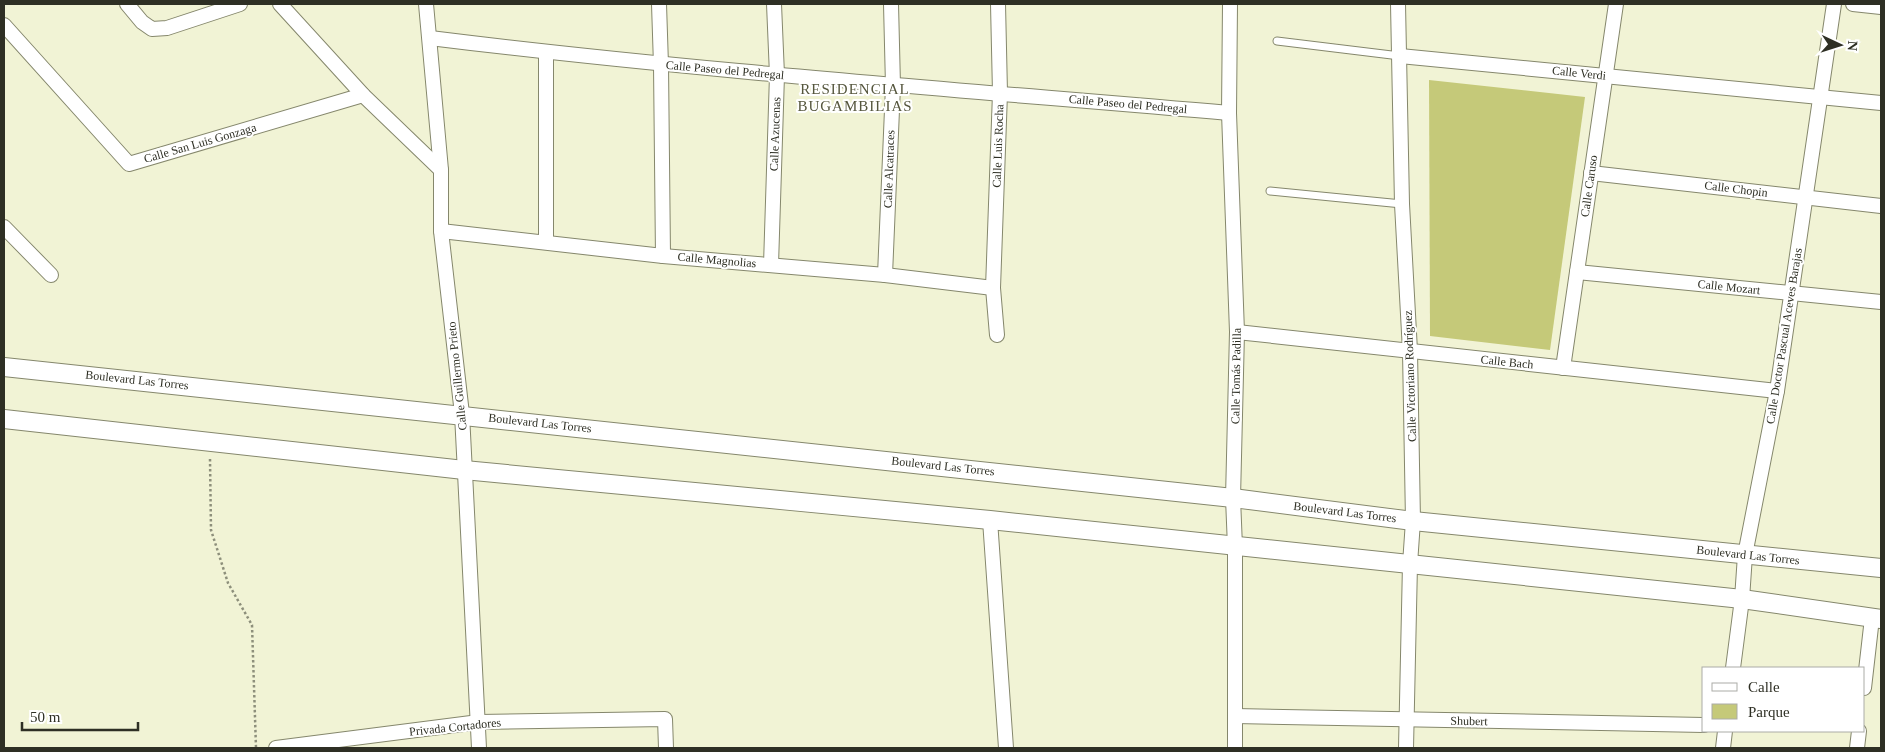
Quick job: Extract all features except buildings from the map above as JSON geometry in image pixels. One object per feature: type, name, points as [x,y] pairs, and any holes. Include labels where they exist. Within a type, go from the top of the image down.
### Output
[{"type":"street","points":[[127,4],[142,22],[152,30],[167,28],[240,4]]},
{"type":"street","points":[[280,4],[363,95],[441,170]]},
{"type":"street","name":"Calle Guillermo Prieto","points":[[426,4],[441,170],[441,232],[462,414],[479,748]]},
{"type":"street","points":[[659,4],[662,65],[663,256]]},
{"type":"street","name":"Calle Azucenas","points":[[772,265],[777,75],[774,4]]},
{"type":"street","name":"Calle Alcatraces","points":[[885,275],[893,86],[891,4]]},
{"type":"street","name":"Calle Luis Rocha","points":[[998,4],[1000,93],[993,288],[998,335]]},
{"type":"street","name":"Calle Tomás Padilla","points":[[1230,4],[1230,112],[1237,332],[1233,498],[1235,546],[1235,748]]},
{"type":"street","name":"Calle Victoriano Rodríguez","points":[[1398,4],[1402,204],[1410,351],[1413,521],[1410,564],[1406,748]]},
{"type":"street","name":"Calle Caruso","points":[[1563,368],[1616,4]]},
{"type":"street","name":"Calle Doctor Pascual Aceves Barajas","points":[[1733,667],[1745,556],[1777,391],[1834,4]]},
{"type":"street","points":[[1853,4],[1881,6]]},
{"type":"street","name":"Calle San Luis Gonzaga","points":[[4,25],[129,164],[363,95]]},
{"type":"street","name":"Calle Paseo del Pedregal","points":[[430,38],[662,65],[893,86],[1230,112]]},
{"type":"street","points":[[546,52],[546,242]]},
{"type":"street","name":"Calle Verdi","points":[[1400,56],[1881,103]]},
{"type":"street","name":"Calle Chopin","points":[[1591,173],[1881,206]]},
{"type":"street","points":[[4,227],[51,275]]},
{"type":"street","name":"Calle Magnolias","points":[[441,232],[663,256],[885,275],[993,288]]},
{"type":"street","name":"Calle Mozart","points":[[1576,272],[1881,302]]},
{"type":"street","name":"Calle Bach","points":[[1237,332],[1777,391]]},
{"type":"street","name":"Boulevard Las Torres","points":[[4,367],[462,414],[1233,498],[1413,521],[1745,556],[1881,568]]},
{"type":"street","points":[[4,419],[464,470],[990,520],[1742,598],[1876,618],[1865,682]]},
{"type":"street","points":[[990,520],[1006,748]]},
{"type":"street","name":"Shubert","points":[[1235,716],[1702,725]]},
{"type":"street","name":"Privada Cortadores","points":[[276,748],[479,722],[665,719],[666,748]]},
{"type":"street","points":[[1723,748],[1725,732]]},
{"type":"street","points":[[1857,748],[1859,732]]},
{"type":"lane","name":"Calle Verdi","points":[[1277,41],[1400,56]]},
{"type":"lane","points":[[1270,191],[1402,204]]},
{"type":"path","points":[[210,441],[211,530],[228,583],[252,625],[256,748]]},
{"type":"green space","points":[[1429,80],[1585,97],[1550,350],[1430,336]]},
{"type":"district","name":"RESIDENCIAL BUGAMBILIAS","points":[[855,98]]}]
